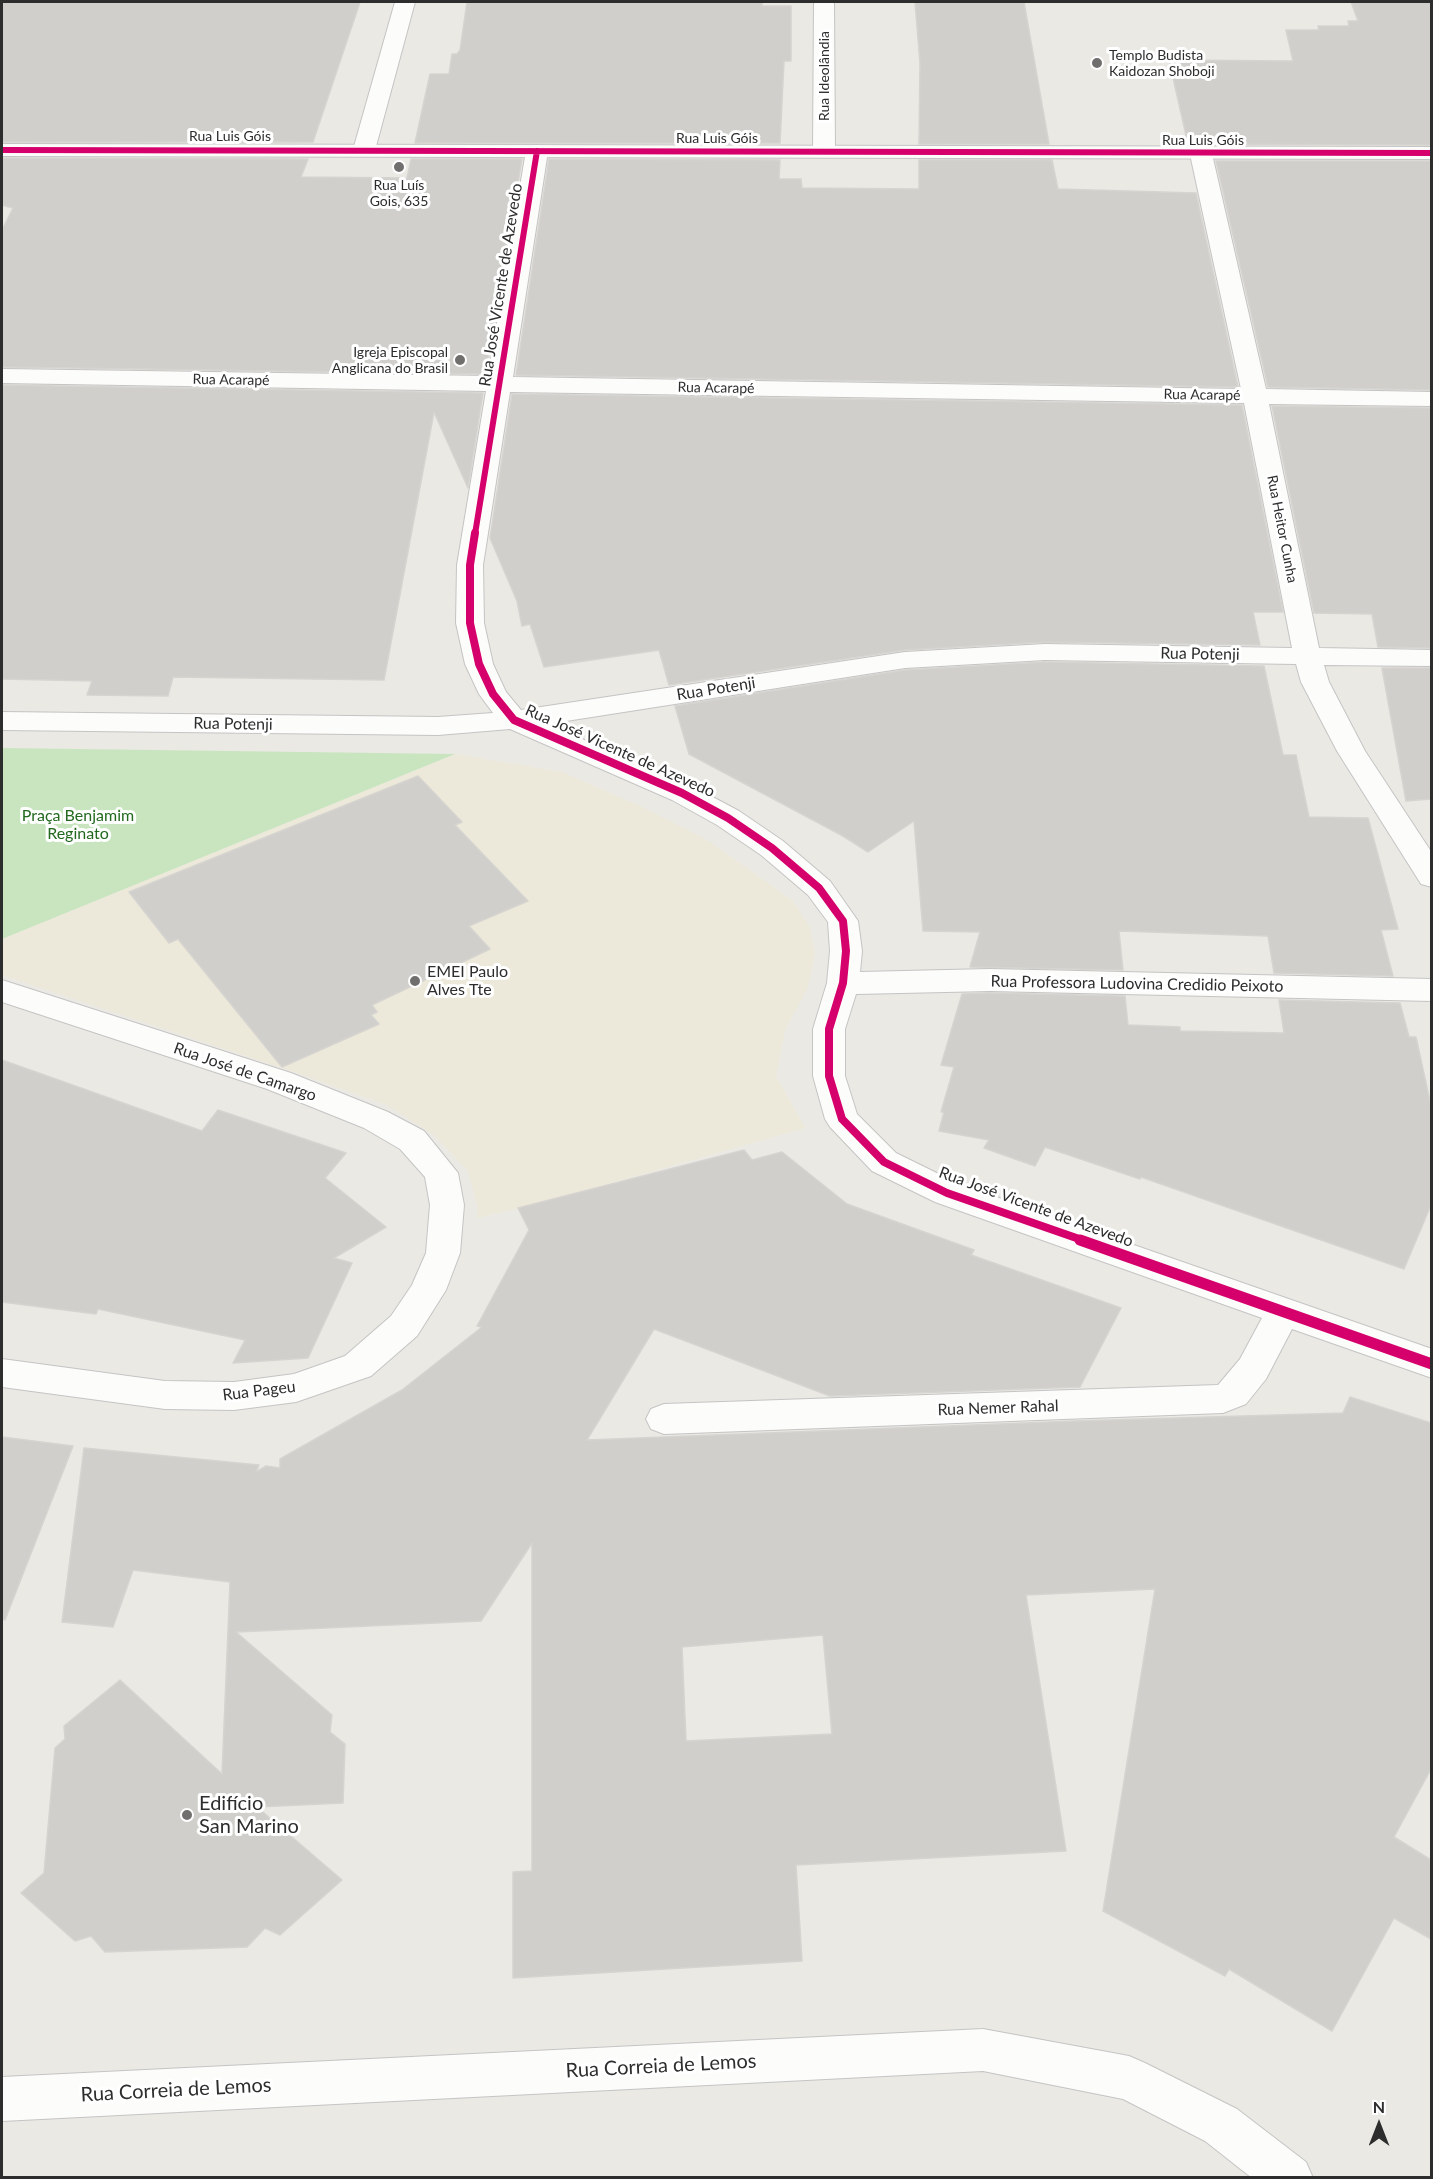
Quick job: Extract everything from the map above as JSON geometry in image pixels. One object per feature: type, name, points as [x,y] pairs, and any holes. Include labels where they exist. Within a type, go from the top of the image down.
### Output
[{"type":"street","points":[[364,150],[405,2]]},
{"type":"street","name":"Rua Ideolândia","points":[[824,2],[824,151]]},
{"type":"street","name":"Rua Luis Góis","points":[[2,150],[1431,153]]},
{"type":"street","name":"Rua José Vicente de Azevedo","points":[[537,151],[470,565],[470,623],[478,664],[493,694],[514,720],[682,793],[728,818],[772,848],[819,888],[843,921],[846,951],[843,983],[829,1029],[829,1076],[842,1119],[884,1162],[947,1193],[1431,1364]]},
{"type":"street","name":"Rua Heitor Cunha","points":[[1201,154],[1255,396],[1307,655],[1315,682],[1351,751],[1431,877]]},
{"type":"street","name":"Rua Acarapé","points":[[2,376],[1431,399]]},
{"type":"street","name":"Rua Potenji","points":[[2,721],[438,726],[514,720],[915,659],[1045,652],[1431,658]]},
{"type":"street","name":"Rua Professora Ludovina Credidio Peixoto","points":[[843,983],[990,980],[1431,990]]},
{"type":"street","name":"Rua José de Camargo","points":[[2,991],[279,1082],[376,1120],[412,1140],[441,1173],[447,1205]]},
{"type":"street","name":"Rua Pageu","points":[[2,1373],[165,1395],[234,1396],[296,1388],[358,1366],[404,1326],[428,1290],[443,1253],[447,1205]]},
{"type":"street","name":"Rua Nemer Rahal","points":[[664,1419],[1223,1399],[1233,1394],[1253,1369],[1284,1311]]},
{"type":"street","name":"Rua Correia de Lemos","points":[[2,2099],[983,2050],[1129,2078],[1221,2125],[1290,2178]]},
{"type":"shaded area","name":"EMEI Paulo Alves Tte","points":[[455,754],[562,772],[642,807],[707,840],[793,901],[810,928],[815,954],[808,987],[785,1030],[776,1076],[805,1128],[544,1202],[477,1218],[478,1209],[468,1171],[434,1135],[387,1105],[2,975],[2,939]]},
{"type":"green space","name":"Praça Benjamim Reginato","points":[[2,748],[455,754],[2,939]]},
{"type":"building","points":[[2,2],[360,2],[313,142],[2,142]]},
{"type":"building","points":[[467,2],[762,2],[762,6],[791,6],[791,61],[784,61],[780,143],[415,143],[430,74],[449,74],[452,54],[457,54],[460,50]]},
{"type":"building","points":[[915,2],[1024,2],[1049,144],[919,144],[920,63]]},
{"type":"building","points":[[1351,2],[1431,2],[1431,145],[1188,144],[1169,60],[1293,61],[1286,30],[1319,30],[1318,26],[1349,26],[1348,21],[1358,21]]},
{"type":"building","points":[[2,158],[308,159],[301,177],[407,178],[411,159],[522,159],[486,374],[2,367],[2,230],[13,208],[2,205]]},
{"type":"building","points":[[549,159],[780,160],[779,179],[801,179],[802,188],[919,189],[919,160],[1052,160],[1058,189],[1196,193],[1238,387],[516,375]]},
{"type":"building","points":[[1216,161],[1431,161],[1431,390],[1268,387]]},
{"type":"building","points":[[2,385],[483,393],[468,488],[434,412],[384,680],[173,677],[168,696],[87,695],[92,681],[2,679]]},
{"type":"building","points":[[512,394],[1242,405],[1283,612],[1253,612],[1260,645],[1045,642],[905,650],[669,685],[659,650],[544,667],[530,624],[522,626],[517,601],[490,538]]},
{"type":"building","points":[[1272,406],[1431,408],[1431,648],[1378,647],[1372,614],[1314,613]]},
{"type":"building","points":[[1045,662],[1264,666],[1283,755],[1296,755],[1309,817],[1368,818],[1398,929],[1381,930],[1393,976],[1274,973],[1268,936],[1119,931],[1123,970],[970,967],[980,932],[923,931],[914,821],[868,852],[843,836],[689,754],[675,706],[905,670]]},
{"type":"building","points":[[1382,668],[1431,668],[1431,799],[1406,801]]},
{"type":"building","points":[[418,776],[462,822],[455,825],[528,901],[469,926],[490,949],[372,1005],[377,1012],[371,1015],[379,1024],[282,1067],[178,939],[169,943],[129,892]]},
{"type":"building","points":[[962,994],[1125,996],[1128,1025],[1180,1027],[1180,1031],[1284,1033],[1279,1000],[1400,1003],[1409,1037],[1416,1037],[1431,1106],[1431,1205],[1404,1269],[1141,1177],[1140,1179],[1045,1147],[1035,1166],[984,1148],[989,1140],[939,1131],[944,1112],[941,1112],[954,1067],[941,1065]]},
{"type":"building","points":[[2,1060],[202,1131],[218,1110],[346,1153],[325,1178],[386,1227],[334,1258],[352,1263],[308,1358],[233,1363],[245,1340],[98,1309],[96,1314],[2,1302]]},
{"type":"building","points":[[744,1150],[752,1160],[782,1152],[847,1204],[974,1250],[971,1255],[1121,1308],[1080,1387],[830,1396],[654,1329],[587,1440],[1343,1413],[1350,1397],[1431,1423],[1431,1769],[1394,1837],[1431,1860],[1431,1939],[1394,1918],[1332,2031],[1229,1969],[1225,1976],[1103,1911],[1155,1589],[1026,1595],[1066,1851],[796,1865],[802,1961],[513,1978],[513,1872],[532,1871],[532,1543],[481,1621],[236,1632],[332,1715],[330,1732],[345,1744],[343,1803],[257,1807],[342,1880],[280,1935],[265,1928],[247,1947],[105,1952],[91,1936],[75,1941],[21,1893],[44,1873],[55,1748],[65,1739],[64,1726],[120,1680],[222,1774],[230,1582],[133,1570],[113,1627],[62,1622],[84,1448],[259,1465],[256,1472],[266,1466],[280,1468],[280,1459],[402,1390],[482,1327],[477,1326],[529,1230],[518,1208]],"holes":[[[823,1635],[832,1734],[686,1741],[682,1647]]]},
{"type":"building","points":[[2,1437],[73,1446],[5,1620],[2,1619]]},
{"type":"cycle path","points":[[2,150],[1432,153]]},
{"type":"cycle path","points":[[537,151],[470,565],[470,623],[479,664],[493,694],[514,720],[682,793],[728,818],[772,848],[819,888],[843,921],[846,951],[843,983],[829,1029],[829,1076],[842,1119],[884,1162],[947,1193],[1432,1364]]},
{"type":"place","name":"Templo Budista Kaidozan Shoboji","points":[[1097,63]]},
{"type":"place","name":"Rua Luís Gois, 635","points":[[399,167]]},
{"type":"place","name":"Igreja Episcopal Anglicana do Brasil","points":[[460,360]]},
{"type":"place","name":"EMEI Paulo Alves Tte","points":[[415,981]]},
{"type":"place","name":"Edifício San Marino","points":[[187,1815]]}]
